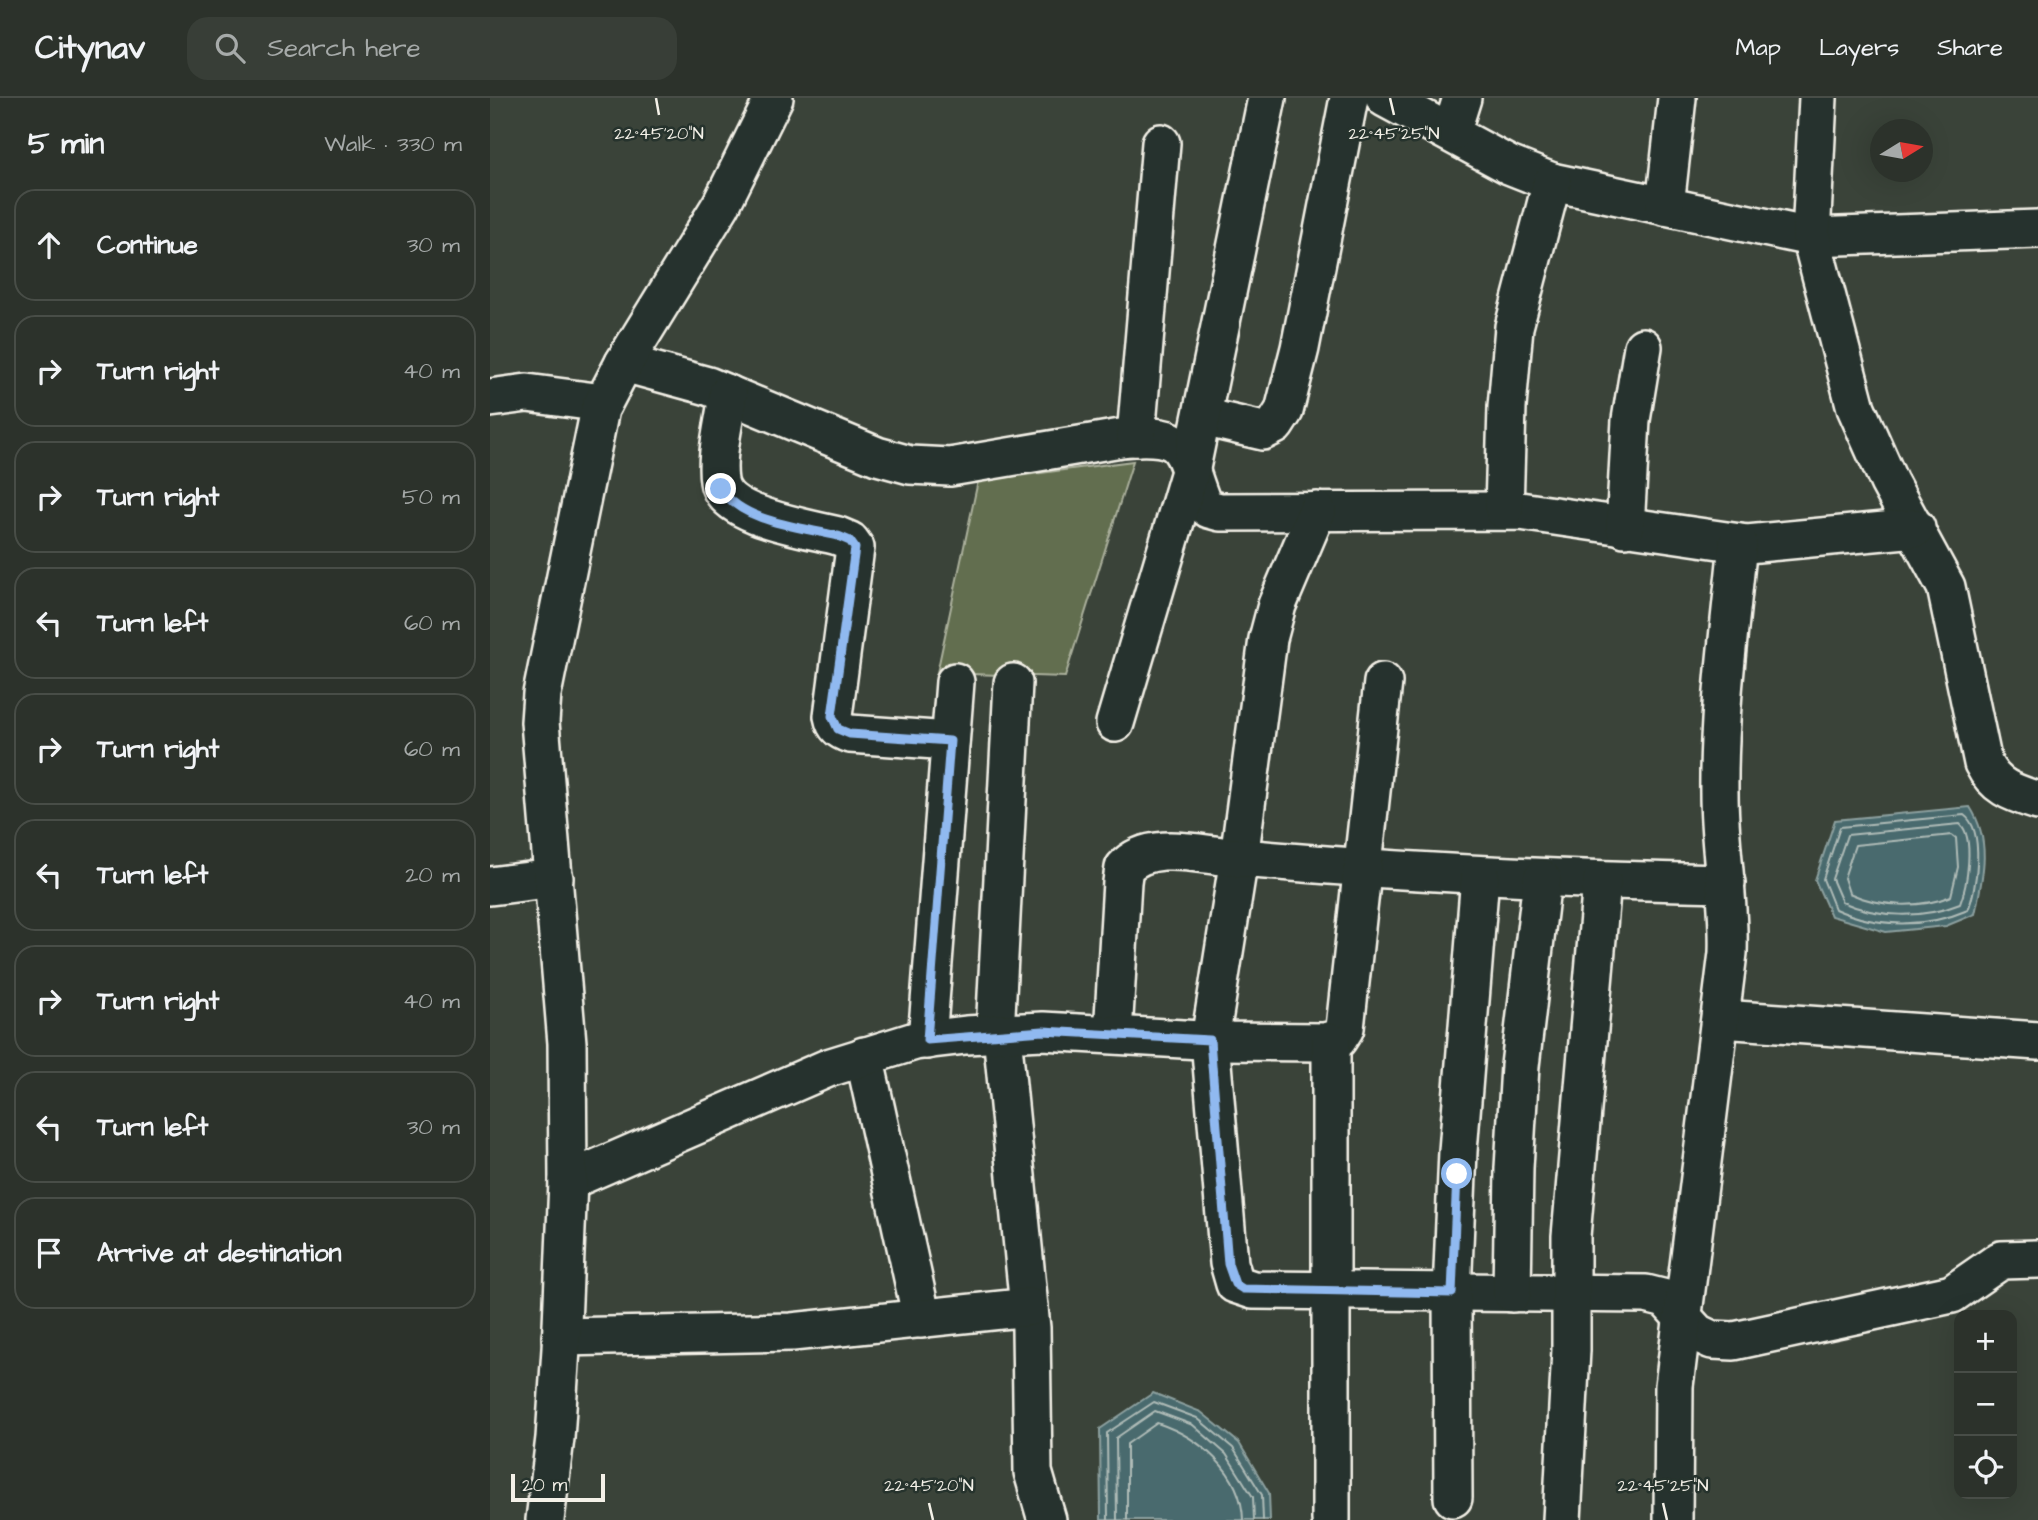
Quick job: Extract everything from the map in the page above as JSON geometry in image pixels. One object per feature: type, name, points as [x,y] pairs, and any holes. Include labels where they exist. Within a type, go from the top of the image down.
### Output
[{"type":"street","points":[[545,1520],[555,1437],[568,1181],[567,1042],[540,722],[542,694],[603,403],[624,363],[721,205],[774,98]]},
{"type":"street","points":[[1115,723],[1191,468],[1267,98]]},
{"type":"street","points":[[1202,417],[1263,431],[1275,425],[1284,411],[1300,348],[1349,98]]},
{"type":"street","points":[[1385,98],[1509,165],[1552,182],[1811,237],[2038,229]]},
{"type":"street","points":[[1451,133],[1462,98]]},
{"type":"street","points":[[1665,206],[1677,98]]},
{"type":"street","points":[[1818,98],[1811,237],[1856,408],[1889,482],[1946,587],[1983,763],[1989,775],[2005,789],[2038,801]]},
{"type":"street","points":[[1136,437],[1161,143]]},
{"type":"street","points":[[1504,510],[1507,407],[1514,327],[1552,182]]},
{"type":"street","points":[[1625,528],[1631,420],[1643,347]]},
{"type":"street","points":[[624,363],[728,394],[877,456],[909,465],[950,467],[1136,437],[1171,439],[1181,448],[1191,468],[1202,503],[1209,509],[1504,510],[1763,545],[1916,528]]},
{"type":"street","points":[[490,398],[527,393],[603,403]]},
{"type":"street","points":[[728,394],[718,479],[727,499],[764,517],[838,536],[850,541],[855,548],[832,716],[838,729],[850,734],[950,741]]},
{"type":"street","points":[[1317,511],[1277,605],[1268,639],[1239,858],[1210,1040],[1231,1276],[1235,1284],[1243,1289],[1654,1295],[1666,1300],[1697,1333],[1704,1337],[1734,1341],[1945,1296],[1966,1286],[1984,1269],[2001,1260],[2038,1259]]},
{"type":"street","points":[[1673,1520],[1673,1397],[1681,1315],[1728,953],[1726,883],[1718,796],[1738,543]]},
{"type":"street","points":[[927,1040],[955,682]]},
{"type":"street","points":[[568,1181],[751,1100],[864,1056],[927,1040],[998,1034],[1113,1034],[1210,1040],[1331,1042],[1343,1034],[1345,1028],[1383,682]]},
{"type":"street","points":[[1013,683],[998,1034],[1029,1307],[1033,1472],[1047,1520]]},
{"type":"street","points":[[1113,1034],[1124,868],[1143,853],[1480,876],[1726,883]]},
{"type":"street","points":[[1453,1498],[1452,1293],[1463,1073],[1480,876]]},
{"type":"street","points":[[490,886],[554,878]]},
{"type":"street","points":[[1512,1293],[1514,1168],[1520,1066],[1542,879]]},
{"type":"street","points":[[1562,1520],[1571,1350],[1572,1222],[1602,881]]},
{"type":"street","points":[[1721,1019],[2038,1041]]},
{"type":"street","points":[[1331,1042],[1331,1520]]},
{"type":"street","points":[[864,1056],[922,1319]]},
{"type":"street","points":[[561,1337],[779,1333],[1029,1307]]},
{"type":"green space","points":[[1133,461],[1065,677],[937,673],[978,481]]},
{"type":"water","points":[[1970,807],[1981,833],[1984,859],[1975,914],[1946,926],[1886,932],[1831,916],[1815,880],[1835,820]]},
{"type":"water","points":[[1153,1393],[1201,1412],[1239,1443],[1269,1493],[1270,1520],[1101,1520],[1100,1429]]},
{"type":"route","points":[[721,489],[727,499],[744,510],[838,536],[850,541],[855,548],[832,716],[838,729],[850,734],[950,741],[927,1040],[1043,1031],[1210,1040],[1228,1264],[1235,1284],[1243,1289],[1452,1293],[1457,1174]]}]
